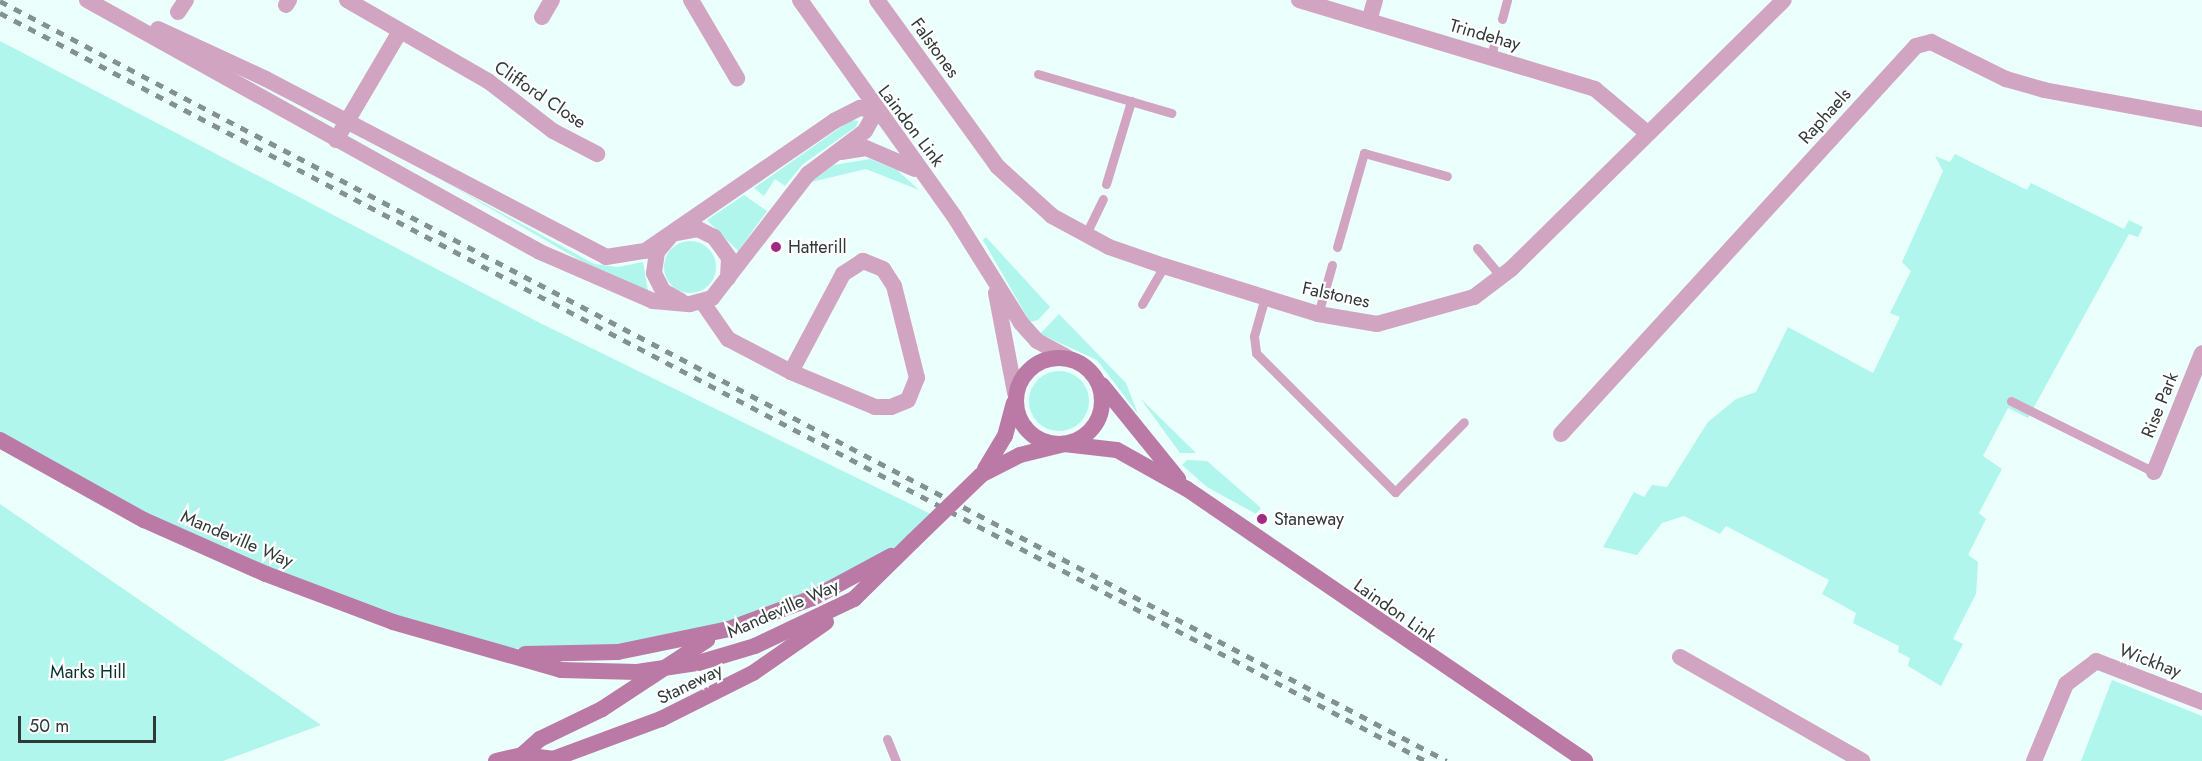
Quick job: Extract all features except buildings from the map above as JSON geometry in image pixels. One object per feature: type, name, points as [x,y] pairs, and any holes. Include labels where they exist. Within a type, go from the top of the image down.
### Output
[{"type":"main road","points":[[1067,357],[1094,376],[1103,400],[1098,422],[1064,444],[1031,432],[1015,397],[1033,367],[1067,357]]},
{"type":"main road","name":"Laindon Link","points":[[1094,376],[1187,489]]},
{"type":"main road","name":"Mandeville Way","points":[[0,440],[144,520],[266,574],[471,647],[561,670],[620,673],[665,668],[755,646],[854,599],[981,475],[1001,446],[1015,397]]},
{"type":"main road","name":"Mandeville Way","points":[[981,475],[1020,454],[1064,444]]},
{"type":"main road","name":"Laindon Link","points":[[1064,444],[1107,446],[1187,489],[1585,761]]},
{"type":"main road","name":"Mandeville Way","points":[[471,647],[535,655],[599,654],[729,629],[813,598],[913,541]]},
{"type":"main road","name":"Staneway","points":[[496,761],[523,758],[553,759],[722,692],[854,599]]},
{"type":"main road","name":"Staneway","points":[[523,758],[540,739],[602,709],[729,629]]},
{"type":"street","points":[[87,0],[336,140],[599,281],[653,301],[696,304],[728,279],[789,196],[824,160],[865,131],[876,111],[860,108],[834,121],[672,234],[634,256],[606,257],[346,121],[93,0]]},
{"type":"street","name":"Clifford Close","points":[[347,0],[399,33],[488,81],[554,131],[597,154]]},
{"type":"street","points":[[542,17],[552,0]]},
{"type":"street","points":[[691,0],[737,78]]},
{"type":"street","name":"Laindon Link","points":[[800,0],[844,69],[930,183],[1028,332],[1067,357]]},
{"type":"street","name":"Falstones","points":[[877,0],[998,167],[1052,216],[1085,236],[1164,266],[1318,314],[1377,324],[1474,297],[1501,277],[1646,132],[1784,0]]},
{"type":"street","name":"Trindehay","points":[[1299,0],[1595,89],[1646,132]]},
{"type":"street","points":[[1369,21],[1375,0]]},
{"type":"street","points":[[336,140],[399,33]]},
{"type":"street","name":"Raphaels","points":[[1561,434],[1916,46],[1931,42],[2006,79],[2044,90],[2202,119]]},
{"type":"street","points":[[834,121],[851,98],[844,69]]},
{"type":"street","points":[[824,160],[866,148],[895,157],[930,183]]},
{"type":"street","points":[[728,279],[729,258],[714,237],[698,230],[672,234],[657,252],[654,273],[663,291],[696,304],[728,339],[791,372],[874,407],[908,400],[917,378],[915,355],[894,286],[883,269],[863,261],[843,274],[791,372]]},
{"type":"street","name":"Laindon Link","points":[[991,275],[1015,397]]},
{"type":"street","name":"Rise Park","points":[[2154,472],[2202,353]]},
{"type":"street","points":[[1680,657],[1862,761]]},
{"type":"street","name":"Wickhay","points":[[2034,761],[2066,684],[2096,661],[2202,702]]},
{"type":"lane","points":[[1502,19],[1507,0]]},
{"type":"lane","points":[[1491,57],[1496,40]]},
{"type":"lane","points":[[1038,74],[1171,113]]},
{"type":"lane","points":[[1106,184],[1131,102]]},
{"type":"lane","points":[[1337,247],[1364,153],[1447,176]]},
{"type":"lane","points":[[1085,236],[1102,199]]},
{"type":"lane","points":[[1477,248],[1501,277]]},
{"type":"lane","points":[[1318,314],[1332,265]]},
{"type":"lane","points":[[1142,304],[1164,266]]},
{"type":"lane","points":[[1265,297],[1254,336],[1256,353],[1395,492],[1464,422]]},
{"type":"lane","points":[[2011,401],[2154,472]]},
{"type":"lane","points":[[887,739],[896,761]]},
{"type":"green space","points":[[0,41],[542,324],[937,517],[913,541],[813,598],[618,652],[471,647],[266,574],[0,440]]},
{"type":"green space","points":[[851,120],[858,121],[856,127],[803,164],[785,186],[775,179],[764,196],[754,188]]},
{"type":"green space","points":[[1955,154],[2027,190],[2031,183],[2124,229],[2129,220],[2143,227],[2138,237],[2129,234],[2028,418],[2008,408],[1983,456],[2002,469],[1979,513],[1986,519],[1968,555],[1978,562],[1976,594],[1953,639],[1963,644],[1941,686],[1908,666],[1910,658],[1898,652],[1899,646],[1853,623],[1856,613],[1822,594],[1829,580],[1726,526],[1720,534],[1684,516],[1662,523],[1637,555],[1603,547],[1634,492],[1644,497],[1652,485],[1667,487],[1708,422],[1736,399],[1756,392],[1788,327],[1873,373],[1900,317],[1890,313],[1911,271],[1902,262],[1943,171],[1935,156],[1950,162]]},
{"type":"green space","points":[[870,159],[897,170],[919,190],[866,169],[811,182],[834,165]]},
{"type":"green space","points":[[440,179],[594,264],[618,267],[643,262],[648,291],[595,269]]},
{"type":"green space","points":[[744,195],[767,211],[738,251],[707,220]]},
{"type":"green space","points":[[986,237],[1050,307],[1038,320],[1030,322],[983,240]]},
{"type":"green space","points":[[685,241],[695,241],[705,245],[712,252],[716,267],[712,282],[705,289],[695,293],[685,293],[675,289],[668,282],[664,272],[664,262],[668,252],[675,245]]},
{"type":"green space","points":[[1059,314],[1126,383],[1138,414],[1097,360],[1040,334]]},
{"type":"green space","points":[[1059,371],[1076,376],[1084,384],[1089,401],[1084,418],[1076,426],[1059,431],[1042,426],[1034,418],[1029,401],[1034,384],[1042,376]]},
{"type":"green space","points":[[1140,398],[1196,453],[1180,453]]},
{"type":"green space","points":[[1187,460],[1207,461],[1261,508],[1256,514],[1207,487],[1182,465]]},
{"type":"green space","name":"Marks Hill","points":[[0,504],[321,725],[223,761],[0,761]]},
{"type":"green space","points":[[2112,680],[2202,716],[2202,761],[2081,761]]},
{"type":"railway","points":[[0,1],[1447,761]]},
{"type":"railway","points":[[0,13],[1426,761]]},
{"type":"place","name":"Hatterill","points":[[776,247]]},
{"type":"place","name":"Staneway","points":[[1262,519]]}]
